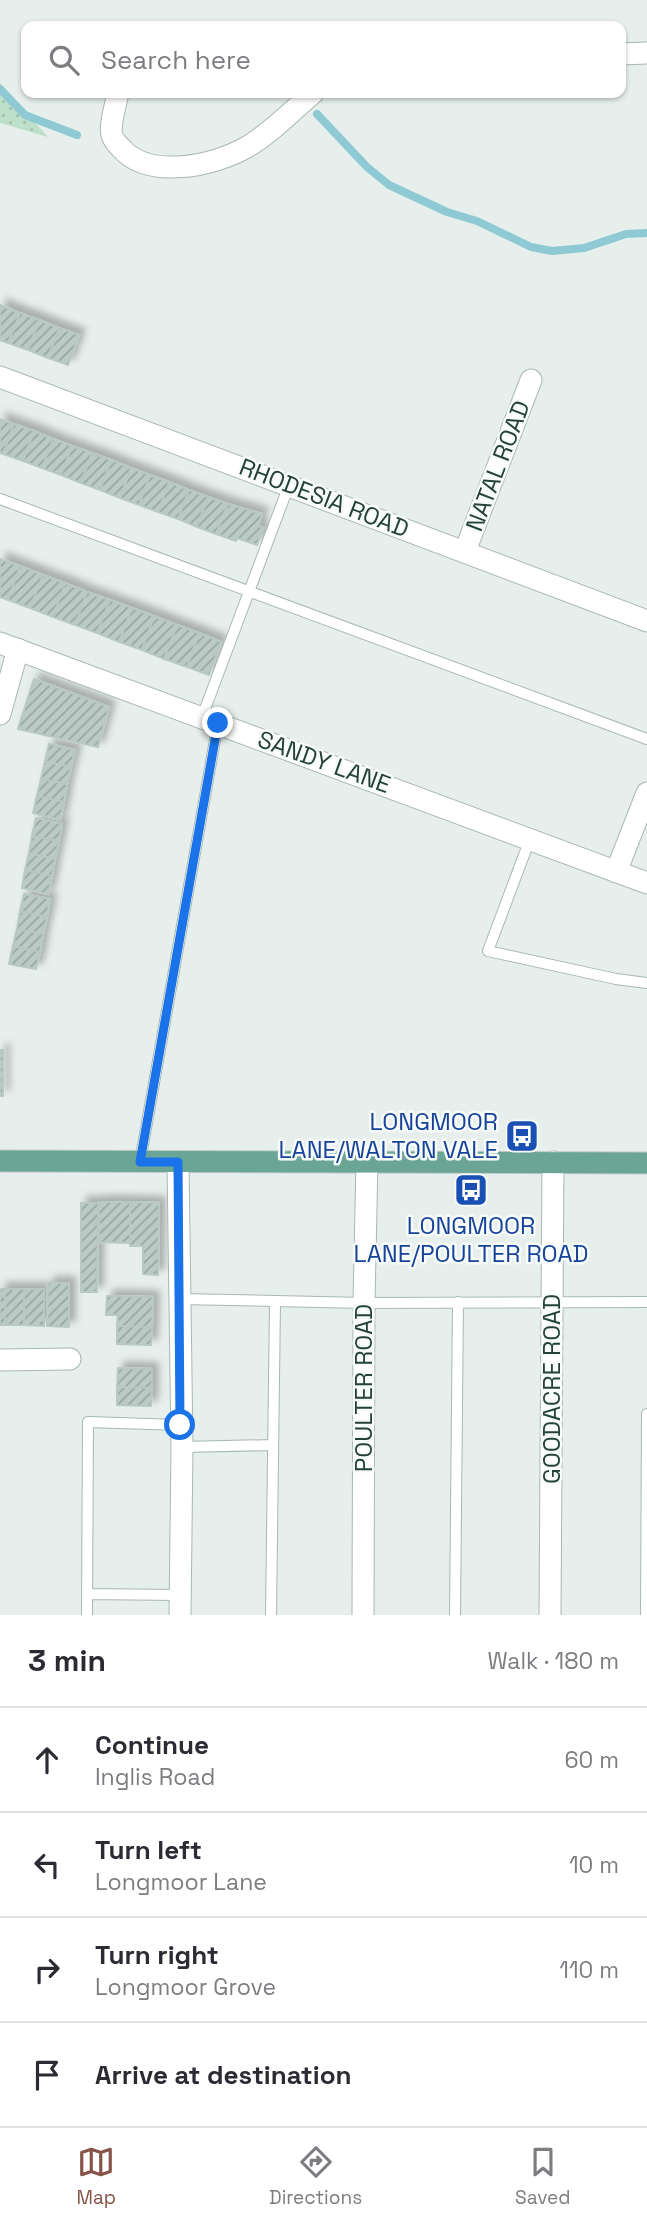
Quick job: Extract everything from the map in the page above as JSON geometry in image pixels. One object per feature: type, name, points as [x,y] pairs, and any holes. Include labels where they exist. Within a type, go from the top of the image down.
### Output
[{"type":"main road","points":[[0,1161],[647,1163]]},
{"type":"street","points":[[626,54],[647,53]]},
{"type":"street","points":[[117,98],[111,134],[117,144],[136,160],[149,165],[170,167],[210,162],[245,148],[261,138],[307,98]]},
{"type":"street","name":"RHODESIA ROAD","points":[[0,377],[647,621]]},
{"type":"street","name":"NATAL ROAD","points":[[465,551],[531,380]]},
{"type":"street","points":[[0,714],[9,646]]},
{"type":"street","name":"SANDY LANE","points":[[9,646],[647,883]]},
{"type":"street","points":[[617,872],[647,793]]},
{"type":"street","name":"POULTER ROAD","points":[[363,1615],[367,1161]]},
{"type":"street","points":[[178,1162],[182,1447],[180,1605]]},
{"type":"street","name":"GOODACRE ROAD","points":[[550,1615],[553,1162]]},
{"type":"street","points":[[0,1360],[70,1359]]},
{"type":"lane","points":[[140,1162],[210,720],[250,592],[289,485]]},
{"type":"lane","points":[[0,499],[647,739]]},
{"type":"lane","points":[[530,839],[488,951],[616,979],[647,983]]},
{"type":"lane","points":[[180,1299],[364,1303],[647,1301]]},
{"type":"lane","points":[[271,1615],[275,1301]]},
{"type":"lane","points":[[454,1615],[458,1302]]},
{"type":"lane","points":[[646,1615],[647,1413]]},
{"type":"lane","points":[[87,1615],[88,1422],[180,1425]]},
{"type":"lane","points":[[182,1447],[273,1445]]},
{"type":"lane","points":[[87,1594],[180,1605]]},
{"type":"green space","points":[[0,83],[48,137],[0,123]]},
{"type":"building","points":[[0,305],[20,313],[8,343],[0,340]]},
{"type":"building","points":[[20,313],[39,320],[28,350],[8,343]]},
{"type":"building","points":[[39,320],[59,328],[48,358],[28,350]]},
{"type":"building","points":[[59,328],[79,335],[68,365],[48,358]]},
{"type":"building","points":[[0,419],[14,424],[3,454],[0,453]]},
{"type":"building","points":[[14,424],[34,431],[23,461],[3,454]]},
{"type":"building","points":[[34,431],[53,439],[42,468],[23,461]]},
{"type":"building","points":[[53,439],[72,446],[61,475],[42,468]]},
{"type":"building","points":[[72,446],[92,453],[81,483],[61,475]]},
{"type":"building","points":[[92,453],[111,460],[100,490],[81,483]]},
{"type":"building","points":[[111,460],[131,468],[120,498],[100,490]]},
{"type":"building","points":[[131,468],[150,475],[139,505],[120,498]]},
{"type":"building","points":[[150,475],[169,482],[158,512],[139,505]]},
{"type":"building","points":[[169,482],[189,490],[178,519],[158,512]]},
{"type":"building","points":[[189,490],[208,497],[197,527],[178,519]]},
{"type":"building","points":[[208,497],[228,504],[216,534],[197,527]]},
{"type":"building","points":[[228,504],[262,514],[258,526],[263,528],[257,545],[216,534]]},
{"type":"building","points":[[0,559],[20,566],[8,600],[0,597]]},
{"type":"building","points":[[20,566],[43,575],[30,608],[8,600]]},
{"type":"building","points":[[43,575],[65,583],[53,617],[30,608]]},
{"type":"building","points":[[65,583],[87,592],[75,625],[53,617]]},
{"type":"building","points":[[87,592],[110,600],[97,633],[75,625]]},
{"type":"building","points":[[110,600],[132,608],[119,642],[97,633]]},
{"type":"building","points":[[132,608],[154,616],[142,650],[119,642]]},
{"type":"building","points":[[154,616],[177,625],[164,659],[142,650]]},
{"type":"building","points":[[177,625],[199,633],[187,667],[164,659]]},
{"type":"building","points":[[199,633],[221,642],[209,675],[187,667]]},
{"type":"building","points":[[34,679],[109,707],[98,747],[18,729]]},
{"type":"building","points":[[49,744],[75,750],[71,767],[45,761]]},
{"type":"building","points":[[45,761],[71,767],[67,784],[41,779]]},
{"type":"building","points":[[41,779],[67,784],[64,802],[37,796]]},
{"type":"building","points":[[37,796],[64,802],[60,820],[33,813]]},
{"type":"building","points":[[36,818],[62,824],[59,841],[32,836]]},
{"type":"building","points":[[32,836],[59,841],[55,859],[29,853]]},
{"type":"building","points":[[29,853],[55,859],[52,876],[25,870]]},
{"type":"building","points":[[25,870],[52,876],[48,894],[22,888]]},
{"type":"building","points":[[24,894],[50,899],[47,917],[20,911]]},
{"type":"building","points":[[20,911],[47,917],[43,934],[17,929]]},
{"type":"building","points":[[17,929],[43,934],[40,952],[13,946]]},
{"type":"building","points":[[13,946],[40,952],[36,969],[9,964]]},
{"type":"building","points":[[0,1050],[3,1050],[3,1096],[0,1096]]},
{"type":"building","points":[[99,1202],[130,1202],[130,1243],[99,1242]]},
{"type":"building","points":[[130,1202],[159,1203],[158,1275],[143,1274],[143,1246],[130,1246]]},
{"type":"building","points":[[81,1203],[98,1203],[97,1292],[81,1292]]},
{"type":"building","points":[[48,1283],[69,1283],[69,1327],[47,1326]]},
{"type":"building","points":[[0,1289],[5,1289],[5,1325],[0,1325]]},
{"type":"building","points":[[5,1289],[24,1289],[24,1325],[5,1325]]},
{"type":"building","points":[[24,1289],[44,1289],[44,1326],[24,1325]]},
{"type":"building","points":[[107,1296],[153,1297],[152,1327],[117,1326],[118,1315],[106,1315]]},
{"type":"building","points":[[117,1326],[152,1327],[151,1345],[117,1344]]},
{"type":"building","points":[[118,1368],[152,1369],[152,1388],[117,1387]]},
{"type":"building","points":[[117,1387],[152,1388],[151,1406],[117,1405]]},
{"type":"waterway","points":[[0,89],[25,115],[77,135]]},
{"type":"waterway","points":[[317,114],[367,167],[389,185],[447,212],[477,221],[531,247],[552,251],[584,248],[626,234],[647,233]]},
{"type":"place","name":"LONGMOOR LANE/WALTON VALE","points":[[522,1136]]},
{"type":"place","name":"LONGMOOR LANE/POULTER ROAD","points":[[471,1190]]},
{"type":"route","points":[[180,1425],[178,1162],[140,1162],[218,723]]}]
